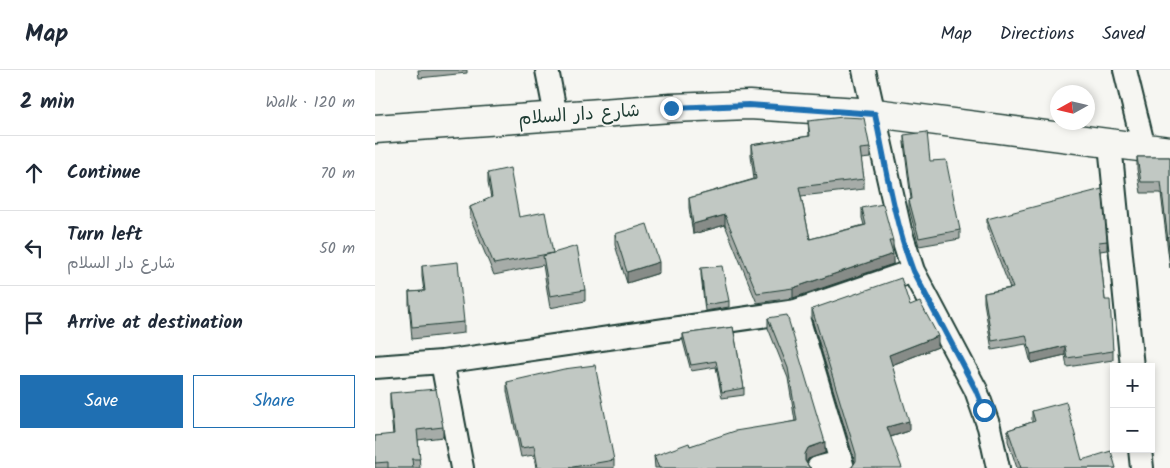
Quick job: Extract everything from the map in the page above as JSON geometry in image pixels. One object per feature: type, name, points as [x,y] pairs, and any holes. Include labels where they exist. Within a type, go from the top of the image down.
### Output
[{"type":"street","points":[[547,70],[557,116]]},
{"type":"street","points":[[864,70],[900,230],[913,271],[976,390],[989,427],[998,468]]},
{"type":"street","points":[[1125,70],[1157,150]]},
{"type":"street","name":"شارع دار السلام","points":[[375,129],[749,105],[875,114],[1157,150]]},
{"type":"street","points":[[1110,144],[1132,363]]},
{"type":"street","points":[[375,366],[442,362],[796,311],[913,271]]},
{"type":"street","points":[[796,311],[842,465],[818,468]]},
{"type":"street","points":[[442,362],[462,468]]},
{"type":"street","points":[[1140,453],[1142,468]]},
{"type":"building","points":[[843,117],[864,118],[870,148],[860,149],[864,179],[799,187],[810,239],[866,225],[862,208],[883,204],[893,241],[889,241],[893,254],[793,288],[757,293],[725,215],[693,224],[689,198],[756,179],[751,145],[810,136],[808,121]]},
{"type":"building","points":[[927,132],[930,161],[946,160],[960,230],[919,238],[909,200],[912,199],[904,135]]},
{"type":"building","points":[[1137,157],[1170,157],[1170,257],[1161,182],[1141,182]]},
{"type":"building","points":[[510,168],[519,217],[545,212],[553,253],[494,264],[470,207],[492,197],[488,173]]},
{"type":"building","points":[[1102,189],[1107,241],[1099,242],[1105,300],[1110,300],[1113,351],[1067,358],[1065,346],[1031,354],[1026,335],[992,341],[984,293],[1013,288],[987,219]]},
{"type":"building","points":[[647,224],[659,262],[627,272],[615,234]]},
{"type":"building","points":[[577,246],[585,290],[550,296],[543,256]]},
{"type":"building","points":[[458,262],[464,322],[412,327],[409,292],[425,291],[422,266]]},
{"type":"building","points":[[722,266],[729,301],[705,305],[701,268]]},
{"type":"building","points":[[901,278],[910,306],[920,302],[938,336],[889,355],[909,421],[887,427],[902,468],[850,468],[856,461],[856,454],[812,309]]},
{"type":"building","points":[[787,315],[825,442],[808,448],[805,454],[805,461],[811,468],[659,468],[654,456],[689,443],[690,446],[735,431],[797,421],[788,368],[768,318]]},
{"type":"building","points":[[733,327],[744,388],[722,392],[716,361],[691,365],[683,334]]},
{"type":"building","points":[[595,365],[614,460],[567,468],[538,468],[534,446],[521,448],[507,382],[564,369]]},
{"type":"building","points":[[436,389],[443,427],[417,430],[420,459],[412,459],[413,468],[388,468],[388,462],[375,463],[375,436],[394,434],[390,393]]},
{"type":"building","points":[[1066,402],[1082,460],[1110,451],[1116,468],[1021,468],[1008,430],[1035,421],[1032,411]]},
{"type":"route","points":[[671,108],[749,105],[875,114],[906,252],[913,271],[976,390],[984,410]]}]
